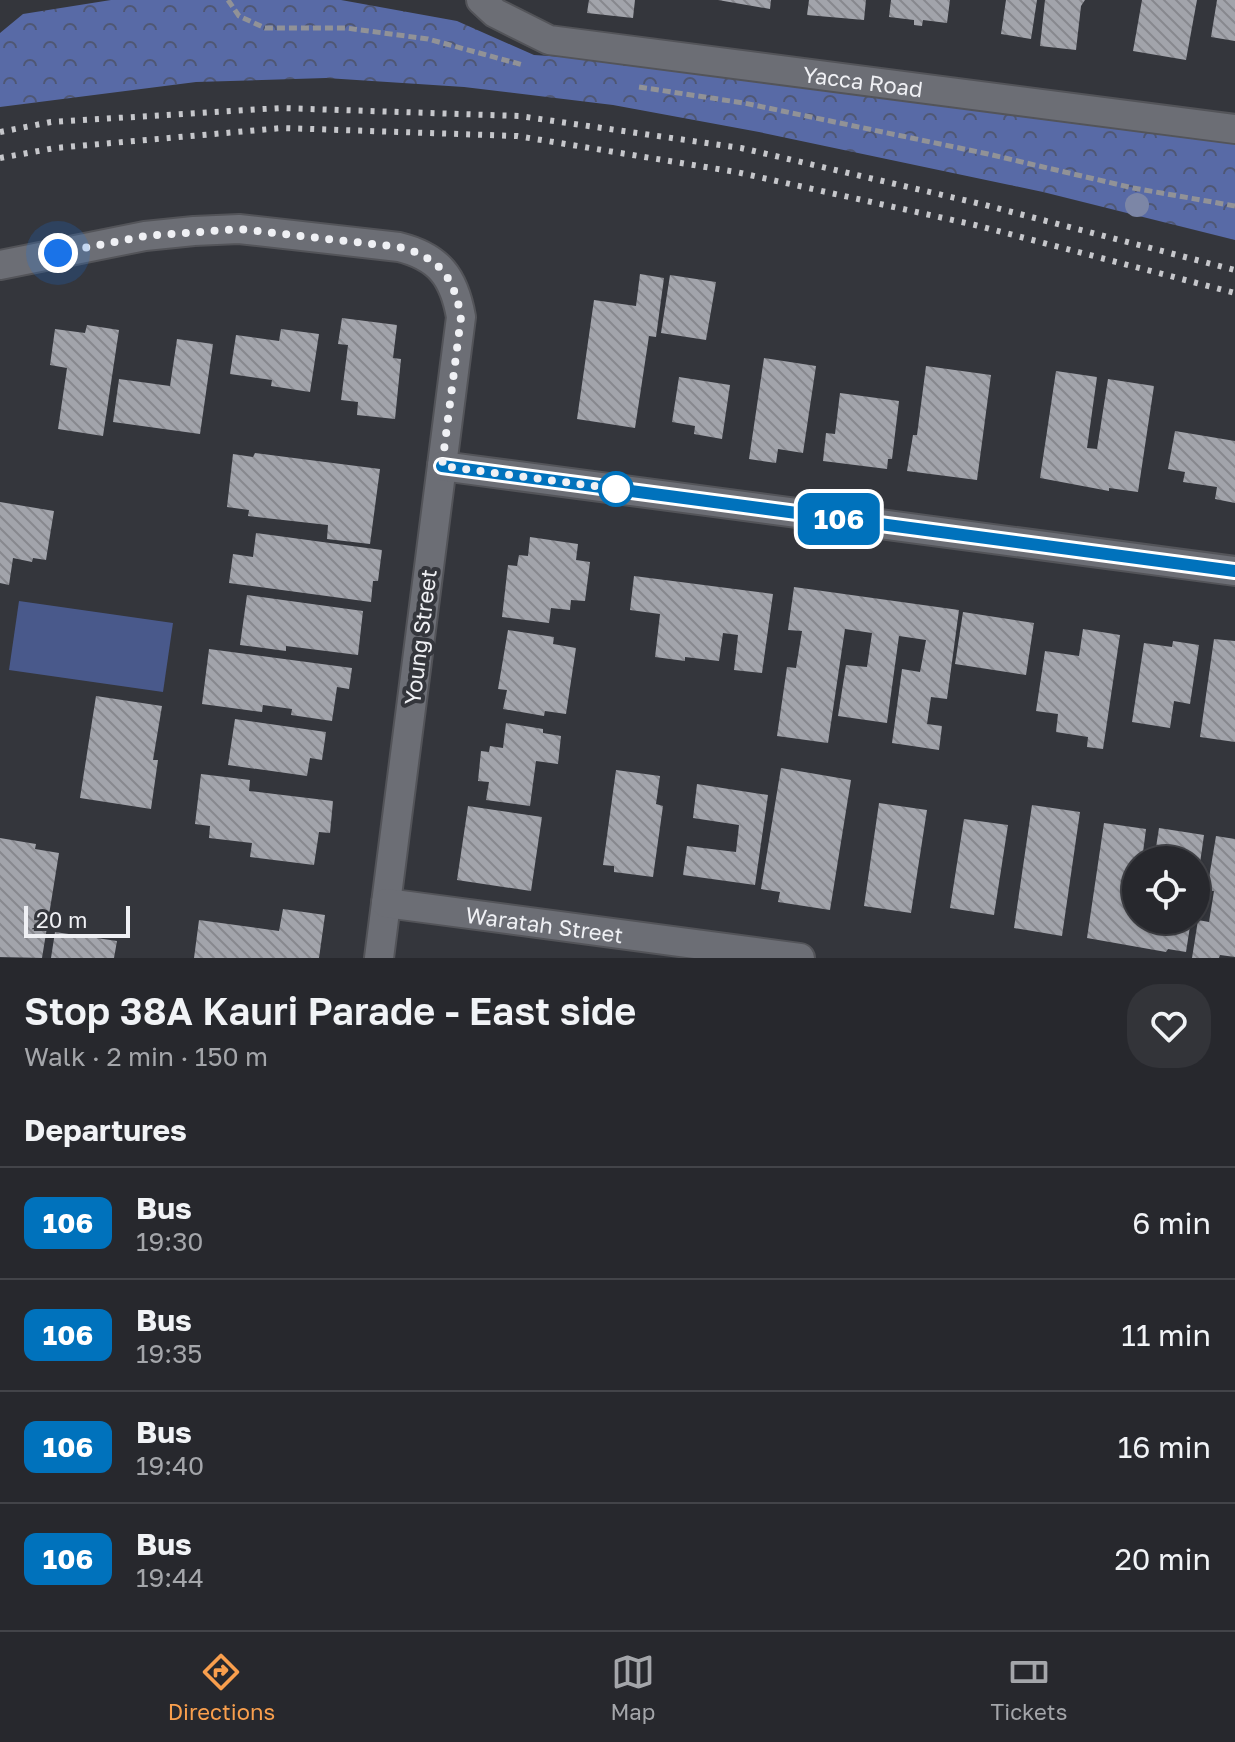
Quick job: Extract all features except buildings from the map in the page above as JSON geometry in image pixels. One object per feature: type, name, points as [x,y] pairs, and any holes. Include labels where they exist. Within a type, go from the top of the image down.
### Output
[{"type":"street","name":"Yacca Road","points":[[491,4],[549,40],[1235,129]]},
{"type":"street","name":"Young Street","points":[[0,265],[145,236],[239,229],[419,252],[447,274],[457,295],[461,317],[379,958]]},
{"type":"street","points":[[442,466],[1235,571]]},
{"type":"street","name":"Waratah Street","points":[[386,903],[800,958]]},
{"type":"path","points":[[228,0],[239,16],[265,28],[346,28],[428,39],[499,61],[531,67]]},
{"type":"path","points":[[635,86],[744,103],[1133,188],[1235,206]]},
{"type":"green space","points":[[111,0],[341,0],[457,21],[534,55],[657,63],[1235,142],[1235,240],[1043,192],[759,132],[613,105],[464,87],[326,78],[196,82],[0,107],[0,33],[23,14]]},
{"type":"shaded area","points":[[19,601],[173,623],[163,692],[9,670]]},
{"type":"railway","points":[[0,132],[51,122],[281,108],[519,116],[741,148],[981,204],[1235,270]]},
{"type":"railway","points":[[0,158],[55,148],[282,128],[517,136],[736,172],[975,225],[1235,293]]},
{"type":"bus line","name":"106","points":[[442,466],[1235,571]]},
{"type":"route","points":[[58,253],[145,236],[239,229],[399,247],[419,252],[447,274],[457,295],[461,317],[442,466],[625,490],[616,489]]}]
